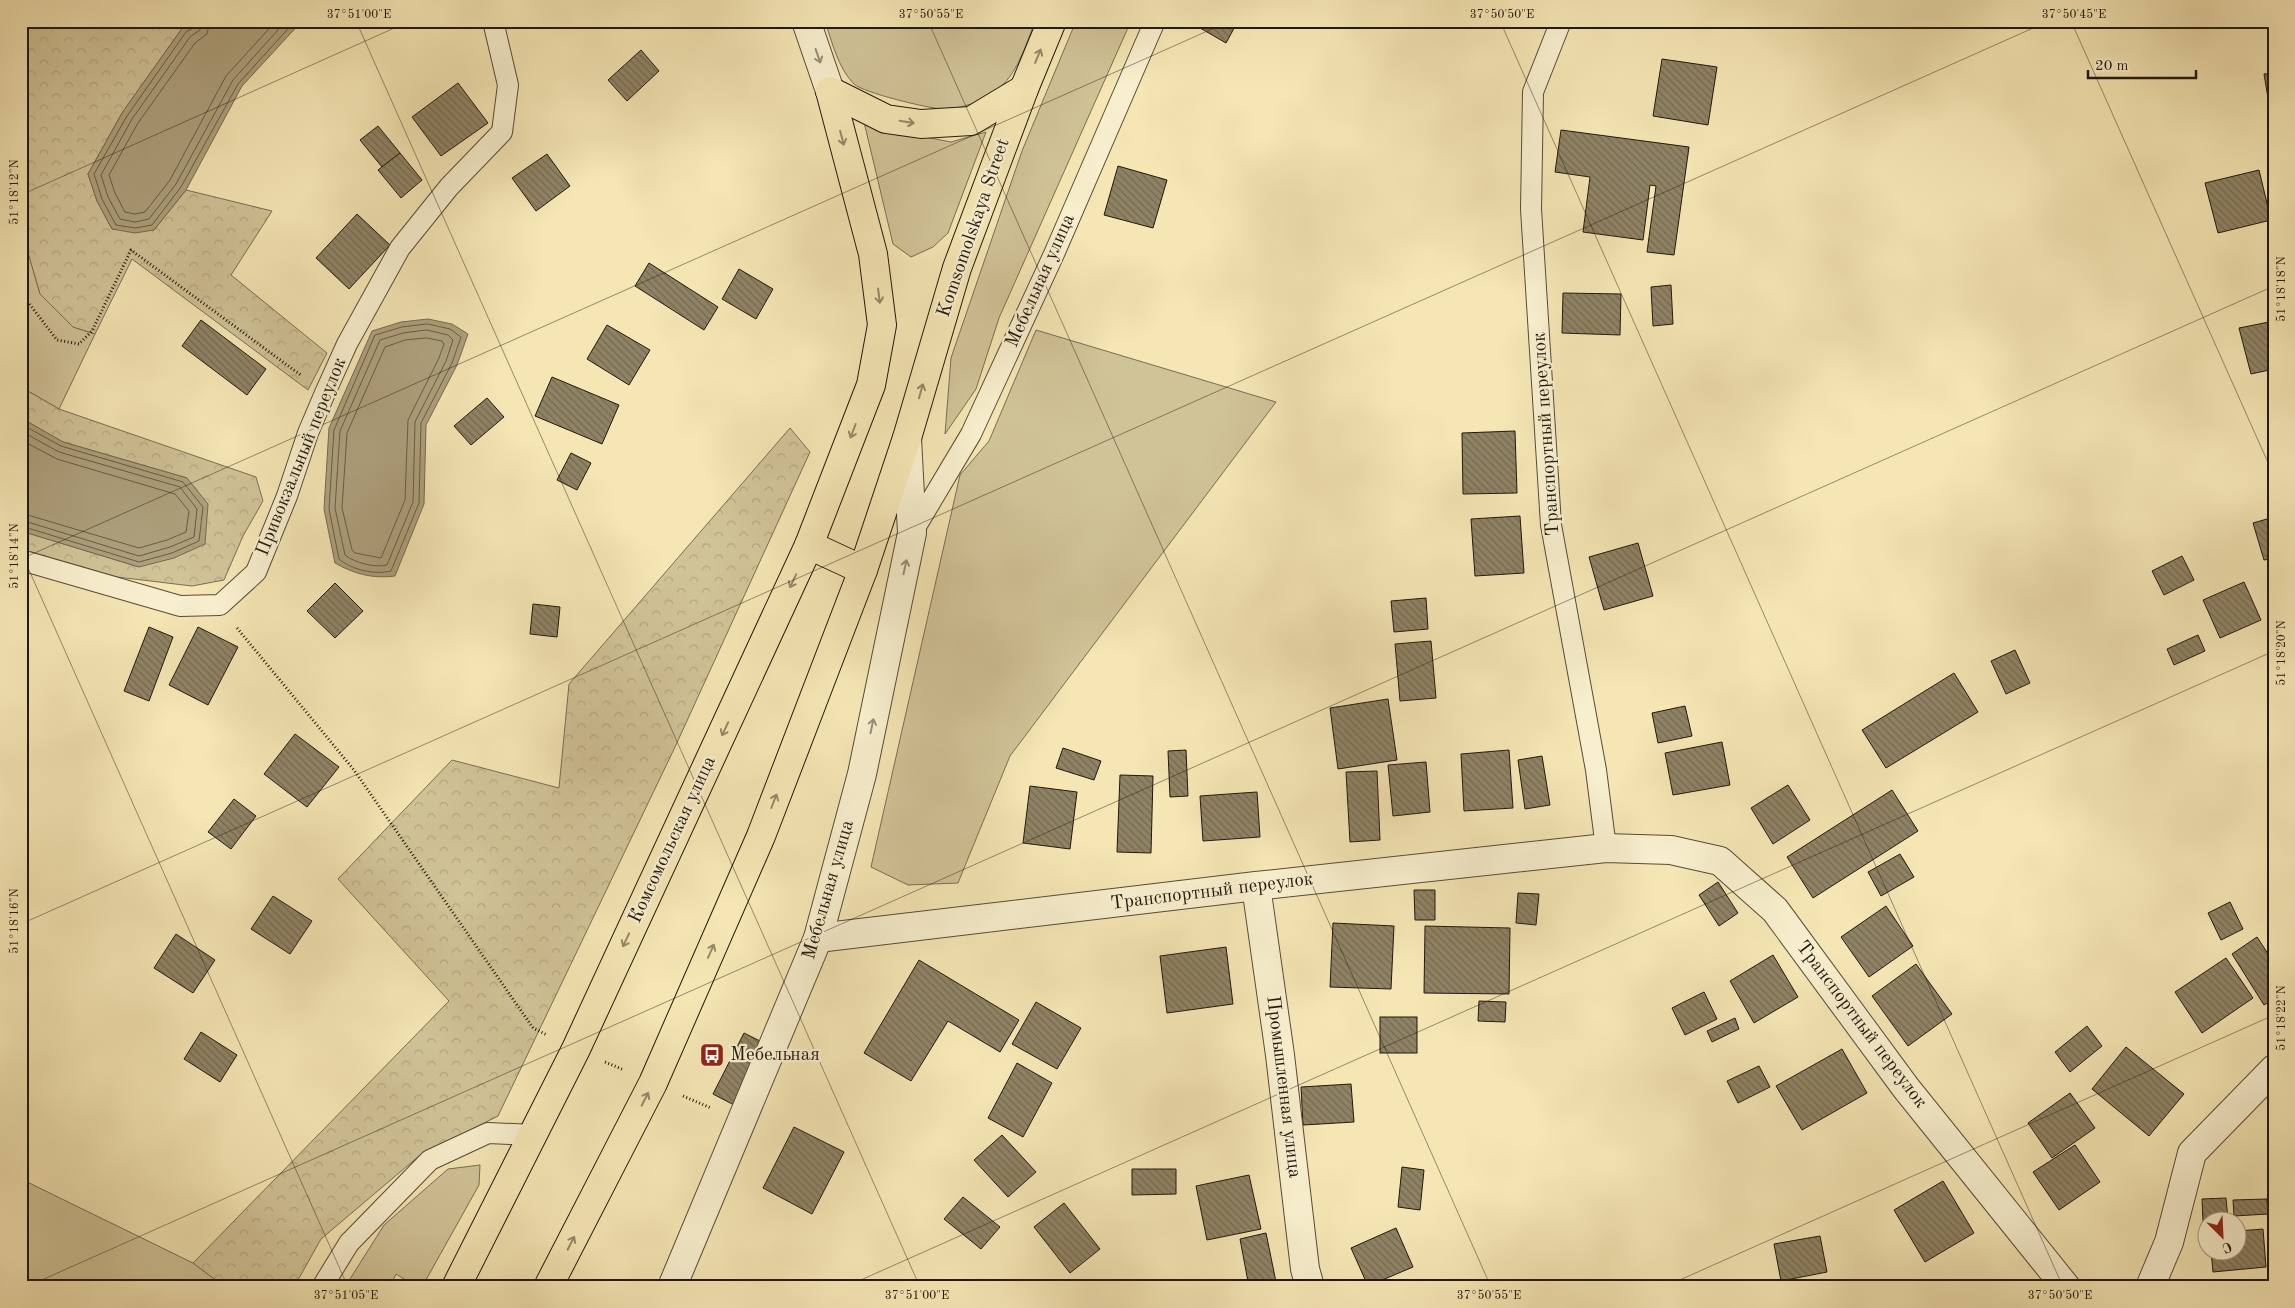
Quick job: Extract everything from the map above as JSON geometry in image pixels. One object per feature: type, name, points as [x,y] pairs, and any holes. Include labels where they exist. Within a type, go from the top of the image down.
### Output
[{"type":"main road","name":"Komsomolskaya Street","points":[[907,438],[957,268],[1024,89],[1052,21]]},
{"type":"main road","points":[[830,91],[886,119],[921,124],[971,120],[1024,89]]},
{"type":"main road","name":"Комсомольская улица","points":[[456,1287],[534,1136],[576,1048],[810,545],[871,385],[882,325],[873,254],[830,91]]},
{"type":"main road","points":[[548,1287],[649,1092],[761,836],[862,570],[907,438]]},
{"type":"main road","points":[[810,545],[862,570]]},
{"type":"street","points":[[806,21],[830,91]]},
{"type":"street","name":"Мебельная улица","points":[[672,1287],[818,938],[862,774],[912,533],[907,438]]},
{"type":"street","name":"Транспортный переулок","points":[[818,938],[1256,886],[1606,848],[1671,850],[1720,861],[1775,910],[1906,1088],[2066,1287]]},
{"type":"street","name":"Промышленная улица","points":[[1256,886],[1280,1055],[1305,1269],[1310,1287]]},
{"type":"street","points":[[2150,1287],[2169,1242],[2192,1154],[2274,1069]]},
{"type":"lane","name":"Привокзальный переулок","points":[[220,606],[256,572],[287,496],[308,433],[325,393],[347,344],[400,248],[449,188],[502,132],[508,85],[493,21]]},
{"type":"lane","name":"Мебельная улица","points":[[912,533],[971,434],[1054,254],[1155,21]]},
{"type":"lane","name":"Транспортный переулок","points":[[1561,21],[1534,92],[1531,209],[1551,525],[1596,770],[1606,848]]},
{"type":"lane","points":[[21,560],[180,606],[220,606]]},
{"type":"lane","points":[[322,1287],[349,1242],[430,1160],[488,1133],[534,1136]]},
{"type":"path","points":[[21,293],[57,340],[79,344],[92,332],[131,250],[325,393]]},
{"type":"path","points":[[220,606],[354,770],[533,1028],[576,1048]]},
{"type":"green space","points":[[21,21],[196,21],[183,27],[122,113],[88,174],[97,201],[112,229],[154,230],[186,190],[272,211],[231,275],[327,353],[308,390],[132,259],[95,334],[73,327],[40,294],[23,235],[21,235]]},
{"type":"green space","points":[[825,21],[1035,21],[1020,59],[1010,77],[996,91],[978,101],[963,106],[942,109],[882,96],[854,84],[848,78],[840,63]]},
{"type":"green space","points":[[1076,21],[1131,21],[999,318],[976,389],[945,434],[951,358],[1022,151]]},
{"type":"green space","points":[[864,122],[889,130],[951,142],[986,132],[948,233],[933,247],[911,257],[893,244]]},
{"type":"green space","points":[[23,234],[40,294],[73,327],[95,334],[59,409],[21,387],[21,235]]},
{"type":"green space","points":[[1036,330],[1276,402],[1010,756],[958,883],[908,885],[871,867],[960,475],[989,441]]},
{"type":"green space","points":[[21,387],[59,409],[256,477],[263,501],[243,536],[224,580],[192,586],[117,577],[21,549],[21,531],[139,567],[187,478],[63,442],[21,418]]},
{"type":"green space","points":[[790,428],[810,452],[675,747],[498,1116],[419,1156],[321,1239],[294,1287],[225,1287],[193,1263],[449,1001],[338,879],[452,760],[559,788],[569,684]]},
{"type":"green space","points":[[480,1165],[479,1185],[422,1287],[417,1287],[396,1274],[390,1287],[345,1287],[384,1225],[448,1169]]},
{"type":"green space","points":[[21,1179],[193,1263],[225,1287],[21,1287]]},
{"type":"water","points":[[196,21],[302,21],[242,86],[186,190],[154,230],[135,233],[112,229],[97,201],[88,174],[122,113],[183,27]]},
{"type":"water","points":[[428,319],[452,324],[468,334],[457,365],[426,425],[424,504],[395,576],[379,577],[364,575],[335,563],[324,509],[329,428],[372,331],[401,322]]},
{"type":"water","points":[[21,418],[63,442],[187,478],[208,504],[205,544],[174,558],[139,567],[21,531]]},
{"type":"building","points":[[1188,21],[1238,21],[1226,43]]},
{"type":"building","points":[[641,50],[659,71],[627,101],[608,80]]},
{"type":"building","points":[[1662,59],[1717,67],[1708,125],[1653,116]]},
{"type":"building","points":[[2274,73],[2274,97],[2268,98],[2264,74]]},
{"type":"building","points":[[458,83],[488,123],[441,156],[412,117]]},
{"type":"building","points":[[378,126],[400,153],[382,167],[360,140]]},
{"type":"building","points":[[1561,130],[1689,147],[1674,255],[1647,252],[1656,186],[1650,185],[1643,240],[1583,232],[1590,177],[1555,172]]},
{"type":"building","points":[[400,153],[422,180],[401,198],[378,170]]},
{"type":"building","points":[[547,154],[570,186],[536,211],[512,178]]},
{"type":"building","points":[[1118,166],[1167,180],[1153,228],[1104,215]]},
{"type":"building","points":[[2259,170],[2271,220],[2218,233],[2205,183]]},
{"type":"building","points":[[357,214],[390,245],[349,289],[316,258]]},
{"type":"building","points":[[649,263],[718,307],[704,330],[635,286]]},
{"type":"building","points":[[739,269],[773,289],[756,319],[722,299]]},
{"type":"building","points":[[1671,285],[1673,324],[1653,326],[1651,287]]},
{"type":"building","points":[[1563,293],[1621,294],[1620,335],[1562,333]]},
{"type":"building","points":[[201,320],[266,369],[247,395],[182,346]]},
{"type":"building","points":[[2274,321],[2274,369],[2251,374],[2239,328]]},
{"type":"building","points":[[607,325],[650,350],[629,385],[587,359]]},
{"type":"building","points":[[552,377],[619,405],[602,444],[535,416]]},
{"type":"building","points":[[487,398],[504,417],[471,445],[454,426]]},
{"type":"building","points":[[1515,431],[1517,493],[1463,494],[1462,433]]},
{"type":"building","points":[[571,453],[591,463],[577,490],[557,480]]},
{"type":"building","points":[[1520,516],[1524,573],[1475,576],[1471,519]]},
{"type":"building","points":[[2274,517],[2274,558],[2264,560],[2253,523]]},
{"type":"building","points":[[1638,543],[1653,596],[1604,610],[1589,557]]},
{"type":"building","points":[[2182,556],[2194,580],[2164,595],[2152,571]]},
{"type":"building","points":[[2244,582],[2261,620],[2220,638],[2203,600]]},
{"type":"building","points":[[335,583],[363,611],[335,638],[307,611]]},
{"type":"building","points":[[1426,598],[1428,629],[1394,632],[1391,601]]},
{"type":"building","points":[[533,604],[560,607],[557,637],[530,634]]},
{"type":"building","points":[[149,627],[173,637],[149,701],[124,691]]},
{"type":"building","points":[[198,627],[238,647],[208,705],[169,685]]},
{"type":"building","points":[[2198,635],[2205,651],[2174,665],[2167,649]]},
{"type":"building","points":[[1431,641],[1436,698],[1400,701],[1395,644]]},
{"type":"building","points":[[2015,650],[2030,683],[2006,694],[1991,661]]},
{"type":"building","points":[[1954,673],[1978,712],[1886,768],[1862,730]]},
{"type":"building","points":[[1388,699],[1397,760],[1338,769],[1330,708]]},
{"type":"building","points":[[1685,706],[1692,736],[1658,743],[1652,713]]},
{"type":"building","points":[[295,734],[339,767],[307,807],[264,774]]},
{"type":"building","points":[[1722,742],[1730,785],[1673,795],[1665,753]]},
{"type":"building","points":[[1063,748],[1101,761],[1094,780],[1056,768]]},
{"type":"building","points":[[1186,750],[1188,796],[1170,797],[1168,751]]},
{"type":"building","points":[[1509,750],[1513,808],[1464,811],[1461,754]]},
{"type":"building","points":[[1542,756],[1550,805],[1525,809],[1518,760]]},
{"type":"building","points":[[1426,762],[1430,812],[1393,816],[1388,765]]},
{"type":"building","points":[[1377,771],[1380,840],[1350,842],[1346,772]]},
{"type":"building","points":[[1120,775],[1153,776],[1151,853],[1117,852]]},
{"type":"building","points":[[1788,785],[1810,820],[1773,844],[1751,808]]},
{"type":"building","points":[[1030,786],[1077,792],[1070,849],[1023,843]]},
{"type":"building","points":[[1892,790],[1918,831],[1813,898],[1787,857]]},
{"type":"building","points":[[1257,792],[1260,837],[1203,841],[1200,796]]},
{"type":"building","points":[[234,799],[256,816],[231,849],[208,832]]},
{"type":"building","points":[[1900,854],[1914,877],[1881,896],[1868,872]]},
{"type":"building","points":[[1718,882],[1738,913],[1719,926],[1699,895]]},
{"type":"building","points":[[1414,890],[1435,890],[1435,920],[1415,920]]},
{"type":"building","points":[[1518,893],[1539,894],[1536,925],[1516,923]]},
{"type":"building","points":[[273,896],[312,921],[290,954],[251,929]]},
{"type":"building","points":[[2230,902],[2243,929],[2221,940],[2208,913]]},
{"type":"building","points":[[1886,906],[1913,946],[1869,977],[1841,937]]},
{"type":"building","points":[[1333,923],[1394,926],[1391,989],[1330,987]]},
{"type":"building","points":[[1425,926],[1510,928],[1509,994],[1424,993]]},
{"type":"building","points":[[176,934],[215,960],[193,993],[154,968]]},
{"type":"building","points":[[2257,937],[2274,963],[2274,999],[2264,1005],[2232,954]]},
{"type":"building","points":[[1226,947],[1233,1004],[1167,1013],[1160,956]]},
{"type":"building","points":[[1773,955],[1798,997],[1754,1023],[1730,981]]},
{"type":"building","points":[[2226,958],[2253,998],[2202,1033],[2175,992]]},
{"type":"building","points":[[919,960],[1019,1020],[1000,1052],[948,1021],[911,1081],[864,1053]]},
{"type":"building","points":[[1916,964],[1952,1014],[1908,1046],[1872,996]]},
{"type":"building","points":[[1704,992],[1717,1019],[1685,1035],[1672,1008]]},
{"type":"building","points":[[1479,1001],[1506,1002],[1505,1022],[1478,1021]]},
{"type":"building","points":[[1036,1002],[1081,1028],[1057,1069],[1012,1044]]},
{"type":"building","points":[[1380,1017],[1417,1017],[1417,1053],[1380,1053]]},
{"type":"building","points":[[1735,1018],[1739,1029],[1712,1042],[1707,1031]]},
{"type":"building","points":[[2087,1026],[2102,1046],[2070,1072],[2055,1052]]},
{"type":"building","points":[[201,1032],[237,1055],[220,1082],[184,1059]]},
{"type":"building","points":[[744,1033],[764,1043],[734,1105],[713,1094]]},
{"type":"building","points":[[2126,1047],[2184,1094],[2149,1136],[2092,1089]]},
{"type":"building","points":[[1842,1049],[1867,1093],[1802,1130],[1776,1086]]},
{"type":"building","points":[[1017,1063],[1052,1083],[1023,1137],[988,1118]]},
{"type":"building","points":[[1759,1066],[1770,1087],[1738,1103],[1727,1081]]},
{"type":"building","points":[[1351,1084],[1354,1122],[1303,1125],[1301,1087]]},
{"type":"building","points":[[2070,1093],[2095,1128],[2052,1158],[2028,1123]]},
{"type":"building","points":[[794,1127],[844,1152],[812,1214],[763,1188]]},
{"type":"building","points":[[1002,1135],[1036,1172],[1008,1197],[974,1160]]},
{"type":"building","points":[[2075,1145],[2100,1182],[2059,1210],[2033,1172]]},
{"type":"building","points":[[1402,1167],[1424,1170],[1420,1210],[1398,1207]]},
{"type":"building","points":[[1132,1169],[1176,1169],[1176,1194],[1132,1195]]},
{"type":"building","points":[[1249,1175],[1261,1229],[1207,1240],[1196,1186]]},
{"type":"building","points":[[1943,1181],[1974,1233],[1925,1262],[1894,1210]]},
{"type":"building","points":[[963,1197],[1000,1227],[981,1249],[944,1219]]},
{"type":"building","points":[[2226,1198],[2227,1210],[2202,1210],[2202,1199]]},
{"type":"building","points":[[2267,1199],[2268,1214],[2248,1215],[2248,1210],[2234,1210],[2233,1200]]},
{"type":"building","points":[[1064,1203],[1100,1249],[1070,1273],[1034,1227]]},
{"type":"building","points":[[1396,1228],[1413,1267],[1368,1286],[1351,1248]]},
{"type":"building","points":[[2263,1229],[2266,1267],[2213,1272],[2212,1260],[2248,1260],[2248,1230]]},
{"type":"building","points":[[1266,1233],[1276,1282],[1249,1287],[1240,1239]]},
{"type":"building","points":[[1820,1236],[1827,1272],[1781,1281],[1774,1244]]},
{"type":"building","points":[[2003,1280],[2007,1287],[1992,1287]]},
{"type":"place","name":"Мебельная","points":[[712,1055]]}]
